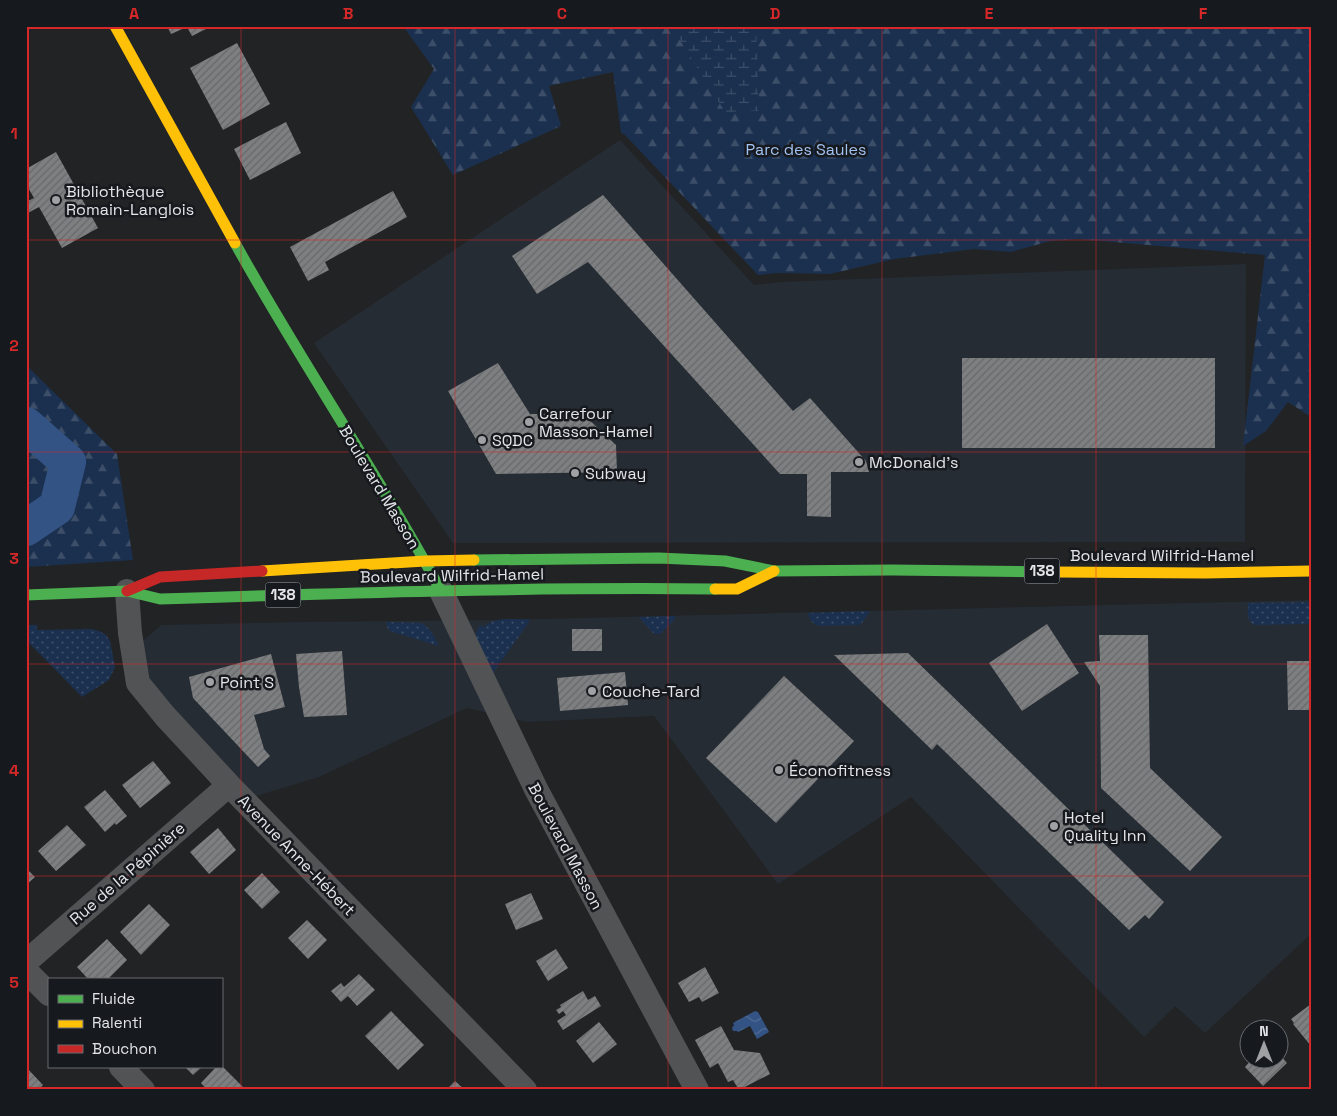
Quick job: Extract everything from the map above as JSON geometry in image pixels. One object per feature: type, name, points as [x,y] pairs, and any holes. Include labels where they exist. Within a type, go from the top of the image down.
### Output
[{"type":"main road","name":"Boulevard Masson","points":[[115,26],[257,283],[399,515],[441,591]]},
{"type":"main road","name":"Boulevard Wilfrid-Hamel","points":[[126,591],[160,577],[425,561],[659,558],[725,561],[774,571],[892,570],[1195,573],[1311,571]]},
{"type":"main road","name":"Boulevard Wilfrid-Hamel","points":[[26,595],[126,591],[160,599],[381,592],[621,588],[737,589],[774,571]]},
{"type":"street","name":"Avenue Anne-Hébert","points":[[126,591],[138,683],[165,716],[229,785],[525,1090]]},
{"type":"street","name":"Boulevard Masson","points":[[441,591],[536,789],[696,1090]]},
{"type":"street","name":"Rue de la Pépinière","points":[[26,962],[229,785]]},
{"type":"street","points":[[26,971],[48,993]]},
{"type":"street","points":[[122,1068],[143,1090]]},
{"type":"shaded area","points":[[620,140],[754,285],[781,282],[1246,264],[1245,542],[453,543],[314,343]]},
{"type":"shaded area","points":[[1311,600],[1311,934],[1205,1033],[1175,1006],[1144,1037],[911,797],[778,884],[654,716],[527,722],[467,708],[319,777],[256,796],[144,679],[134,649],[161,625],[496,620]]},
{"type":"green space","name":"Parc des Saules","points":[[403,26],[1311,26],[1311,417],[1288,402],[1266,431],[1243,446],[1265,255],[1078,239],[1050,241],[1011,252],[974,249],[894,259],[830,274],[779,273],[758,275],[621,133],[613,72],[549,86],[561,126],[453,175],[411,107],[434,69]]},
{"type":"green space","points":[[671,26],[756,26],[759,111],[725,112]]},
{"type":"green space","points":[[26,365],[117,454],[133,560],[26,567]]},
{"type":"green space","points":[[1311,602],[1311,623],[1254,625],[1249,618],[1248,603]]},
{"type":"green space","points":[[870,611],[859,625],[820,626],[812,622],[808,613]]},
{"type":"green space","points":[[675,616],[675,619],[660,634],[654,634],[639,617]]},
{"type":"green space","points":[[505,619],[529,619],[529,622],[492,674],[476,640],[476,633],[480,625],[484,627],[494,621]]},
{"type":"green space","points":[[386,622],[421,623],[430,630],[439,646],[390,631]]},
{"type":"green space","points":[[26,625],[37,625],[37,630],[92,629],[106,635],[110,641],[115,667],[109,680],[82,697],[30,644],[26,644]]},
{"type":"water","points":[[755,1011],[758,1012],[769,1032],[757,1039],[750,1026],[738,1032],[733,1031],[733,1023]]},
{"type":"building","points":[[167,26],[212,26],[192,36],[187,27],[171,34]]},
{"type":"building","points":[[237,43],[270,104],[223,130],[190,68]]},
{"type":"building","points":[[286,122],[301,153],[250,180],[234,149]]},
{"type":"building","name":"Bibliothèque Romain-Langlois","points":[[56,152],[98,228],[62,248],[39,207],[26,214],[26,202],[34,198],[26,184],[26,169]]},
{"type":"building","points":[[393,191],[407,217],[325,262],[329,270],[308,281],[290,247]]},
{"type":"building","points":[[603,195],[793,411],[810,398],[866,461],[869,472],[831,472],[831,517],[807,516],[807,474],[780,474],[588,262],[537,294],[512,256]]},
{"type":"building","points":[[962,358],[1215,358],[1215,448],[962,448]]},
{"type":"building","name":"Carrefour Masson-Hamel","points":[[498,363],[530,414],[583,414],[616,445],[617,472],[496,474],[448,391]]},
{"type":"building","points":[[1047,624],[1079,673],[1022,711],[989,663]]},
{"type":"building","points":[[572,629],[602,629],[602,651],[572,651]]},
{"type":"building","points":[[1099,635],[1148,635],[1150,768],[1222,837],[1190,871],[1101,788],[1100,686],[1084,662],[1100,661]]},
{"type":"building","points":[[342,651],[347,715],[304,717],[296,654]]},
{"type":"building","name":"Hotel Quality Inn","points":[[908,653],[1164,902],[1149,919],[1145,915],[1129,930],[937,744],[932,750],[834,655]]},
{"type":"building","points":[[271,654],[285,707],[254,715],[264,749],[270,756],[258,767],[193,698],[189,677]]},
{"type":"building","points":[[1287,661],[1311,661],[1311,710],[1288,710]]},
{"type":"building","name":"Couche-Tard","points":[[625,672],[628,705],[560,711],[557,678]]},
{"type":"building","points":[[784,676],[854,741],[776,823],[706,758]]},
{"type":"building","points":[[153,761],[171,783],[140,808],[122,785]]},
{"type":"building","points":[[105,790],[127,816],[105,832],[84,807]]},
{"type":"building","points":[[67,825],[86,845],[56,871],[38,851]]},
{"type":"building","points":[[218,828],[236,850],[209,874],[190,852]]},
{"type":"building","points":[[26,868],[35,877],[26,885]]},
{"type":"building","points":[[262,873],[280,892],[262,909],[244,890]]},
{"type":"building","points":[[531,893],[543,919],[516,930],[505,904]]},
{"type":"building","points":[[149,904],[170,925],[141,955],[120,932]]},
{"type":"building","points":[[307,920],[327,940],[308,959],[288,938]]},
{"type":"building","points":[[107,939],[127,960],[109,978],[87,978],[77,967]]},
{"type":"building","points":[[556,949],[568,968],[548,981],[536,961]]},
{"type":"building","points":[[705,967],[719,993],[702,1002],[699,997],[689,1002],[678,983]]},
{"type":"building","points":[[359,974],[375,990],[357,1006],[348,996],[341,1002],[331,991],[341,983],[344,987]]},
{"type":"building","points":[[583,991],[588,1000],[595,996],[601,1006],[563,1030],[557,1021],[566,1015],[563,1011],[559,1014],[556,1010],[561,1007],[560,1005]]},
{"type":"building","points":[[1311,1004],[1311,1046],[1291,1019]]},
{"type":"building","points":[[391,1011],[424,1045],[398,1070],[365,1036]]},
{"type":"building","points":[[599,1022],[617,1044],[593,1063],[576,1041]]},
{"type":"building","points":[[721,1026],[734,1050],[760,1053],[770,1074],[739,1090],[733,1080],[728,1082],[718,1063],[710,1068],[695,1040]]},
{"type":"building","points":[[222,1066],[246,1090],[207,1090],[201,1083],[215,1068],[222,1068]]},
{"type":"building","points":[[26,1067],[43,1085],[38,1090],[26,1090]]},
{"type":"building","points":[[186,1068],[201,1068],[193,1075]]},
{"type":"building","points":[[1246,1068],[1282,1068],[1263,1086]]},
{"type":"building","points":[[455,1081],[465,1090],[446,1090]]},
{"type":"waterway","points":[[26,425],[68,462],[57,507],[26,528]]},
{"type":"traffic: fast","points":[[235,243],[391,503],[441,591]]},
{"type":"traffic: fast","points":[[474,560],[659,558],[725,561],[774,571],[1056,572]]},
{"type":"traffic: fast","points":[[26,595],[127,591],[160,599],[507,590],[715,589]]},
{"type":"traffic: slow","points":[[115,26],[235,243]]},
{"type":"traffic: slow","points":[[262,571],[425,561],[474,560]]},
{"type":"traffic: slow","points":[[715,589],[737,589],[774,571]]},
{"type":"traffic: slow","points":[[1056,572],[1205,573],[1311,571]]},
{"type":"traffic: jam","points":[[127,591],[160,577],[262,571]]},
{"type":"place","name":"Bibliothèque Romain-Langlois","points":[[56,200]]},
{"type":"place","name":"Carrefour Masson-Hamel","points":[[529,422]]},
{"type":"place","name":"SQDC","points":[[482,440]]},
{"type":"place","name":"McDonald's","points":[[859,462]]},
{"type":"place","name":"Subway","points":[[575,473]]},
{"type":"place","name":"Point S","points":[[210,682]]},
{"type":"place","name":"Couche-Tard","points":[[592,691]]},
{"type":"place","name":"Éconofitness","points":[[779,770]]},
{"type":"place","name":"Hotel Quality Inn","points":[[1054,826]]}]
